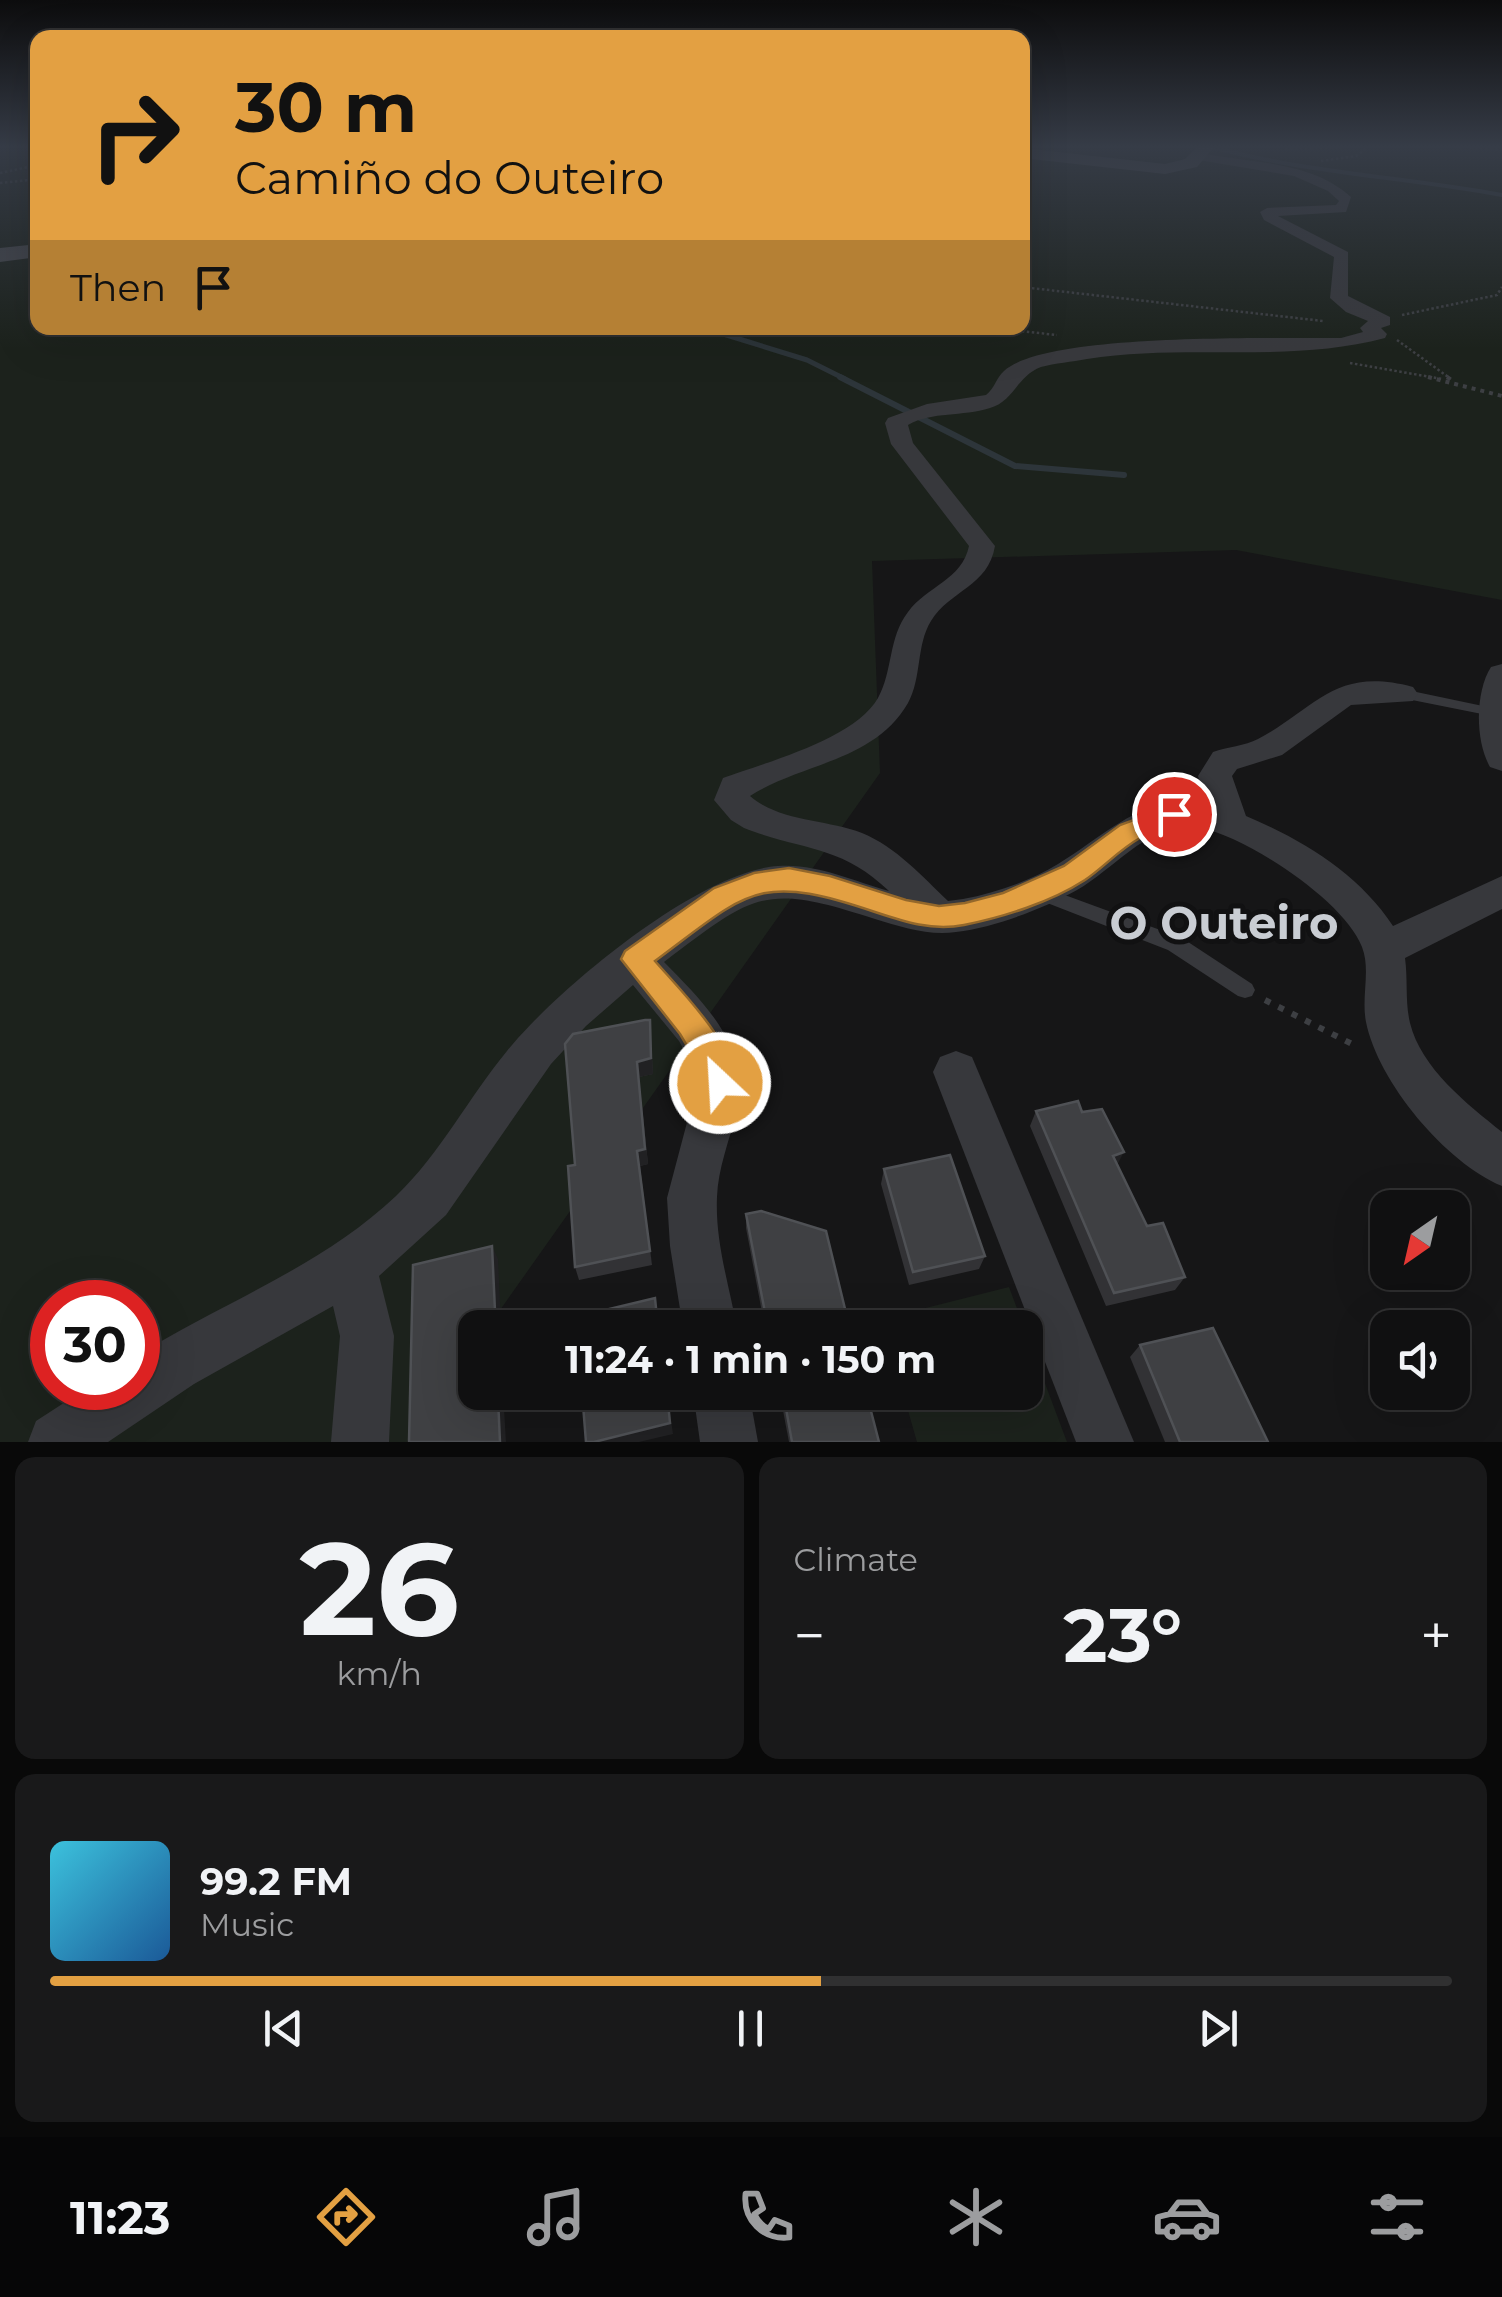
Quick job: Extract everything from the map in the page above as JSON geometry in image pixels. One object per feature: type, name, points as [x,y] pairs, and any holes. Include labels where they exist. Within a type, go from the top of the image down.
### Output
[{"type":"street","points":[[939,918],[885,864],[850,844],[811,831],[769,824],[750,816],[732,800],[735,787],[864,731],[885,714],[894,699],[918,616],[963,582],[981,557],[982,546],[902,444],[896,423],[922,408],[984,405],[999,400],[1008,393],[1011,376],[1037,362],[1133,346],[1325,345],[1362,341],[1376,327],[1339,298],[1342,255],[1268,214]]},
{"type":"street","points":[[0,255],[30,251]]},
{"type":"street","points":[[1502,674],[1497,680],[1502,759]]},
{"type":"street","points":[[1232,826],[1215,776],[1225,760],[1272,746],[1338,696],[1352,692],[1402,694]]},
{"type":"street","points":[[57,1442],[187,1356],[290,1304],[350,1266],[414,1214],[469,1149],[518,1072],[555,1026],[636,959],[724,895],[754,884],[789,878],[939,918],[1008,902],[1074,874],[1129,832],[1153,820],[1200,814],[1292,855],[1340,892],[1365,918],[1384,950],[1383,989],[1389,1028],[1414,1078],[1465,1133],[1502,1162]]},
{"type":"street","points":[[1384,950],[1502,891]]},
{"type":"street","points":[[636,959],[690,1024],[718,1067],[718,1092],[700,1146],[692,1198],[708,1310]]},
{"type":"street","points":[[956,1072],[1105,1442]]},
{"type":"street","points":[[350,1266],[367,1336],[360,1442]]},
{"type":"street","points":[[724,1410],[730,1442]]},
{"type":"lane","points":[[1402,694],[1498,714]]},
{"type":"lane","points":[[1034,891],[1175,944],[1245,990]]},
{"type":"path","points":[[1376,327],[1422,309],[1497,295],[1502,287]]},
{"type":"path","points":[[1030,288],[1376,327],[1455,382]]},
{"type":"path","points":[[1344,362],[1455,382],[1502,396]]},
{"type":"path","points":[[1245,990],[1414,1078]]},
{"type":"shaded area","points":[[0,214],[30,214],[30,335],[1030,335],[1030,214],[1502,214],[1502,600],[1236,550],[872,561],[880,773],[500,1310],[458,1310],[458,1370],[407,1442],[0,1442]]},
{"type":"shaded area","points":[[1009,1287],[1018,1310],[918,1310]]},
{"type":"shaded area","points":[[1043,1378],[1067,1442],[917,1442],[908,1410],[1043,1410]]},
{"type":"building","points":[[650,1020],[651,1058],[637,1062],[645,1149],[637,1151],[650,1251],[575,1267],[568,1166],[575,1165],[565,1044],[573,1034]]},
{"type":"building","points":[[1078,1101],[1082,1112],[1102,1109],[1124,1152],[1113,1156],[1147,1226],[1163,1223],[1185,1277],[1114,1293],[1036,1111]]},
{"type":"building","points":[[950,1155],[985,1256],[913,1272],[884,1169]]},
{"type":"building","points":[[761,1211],[826,1231],[845,1310],[765,1310],[746,1214]]},
{"type":"building","points":[[492,1246],[495,1310],[458,1310],[458,1410],[499,1410],[500,1442],[409,1442],[413,1265]]},
{"type":"building","points":[[655,1298],[656,1310],[605,1310]]},
{"type":"building","points":[[1213,1328],[1268,1442],[1180,1442],[1140,1345]]},
{"type":"building","points":[[583,1410],[669,1410],[670,1423],[586,1442]]},
{"type":"building","points":[[786,1410],[871,1410],[879,1442],[792,1442]]},
{"type":"waterway","points":[[726,335],[807,360],[845,379]]},
{"type":"waterway","points":[[840,377],[1015,466],[1124,475]]},
{"type":"district","name":"O Outeiro","points":[[1224,923]]},
{"type":"route","points":[[720,1083],[718,1067],[690,1024],[636,959],[724,895],[754,884],[789,878],[830,886],[906,912],[939,918],[965,914],[1008,902],[1074,874],[1129,832],[1174,814]]}]
